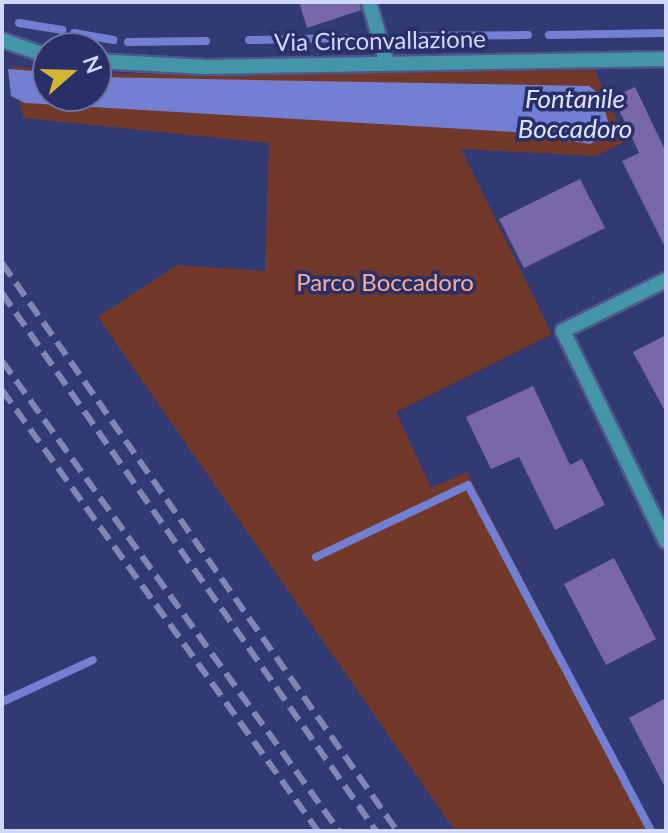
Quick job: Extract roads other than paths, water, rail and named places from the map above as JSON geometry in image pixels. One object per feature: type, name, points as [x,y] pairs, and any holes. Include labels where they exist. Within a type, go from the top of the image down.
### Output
[{"type":"street","points":[[369,2],[386,60]]},
{"type":"street","points":[[2,40],[32,50]]},
{"type":"street","name":"Via Circonvallazione","points":[[112,62],[206,67],[386,60],[666,59]]},
{"type":"street","points":[[666,280],[563,331],[666,541]]},
{"type":"water","name":"Fontanile Boccadoro","points":[[8,69],[32,71],[32,103],[11,96]]},
{"type":"water","name":"Fontanile Boccadoro","points":[[112,77],[589,86],[601,95],[611,133],[590,144],[515,132],[112,108]]},
{"type":"waterway","points":[[19,23],[62,30]]},
{"type":"waterway","points":[[549,35],[666,33]]},
{"type":"waterway","points":[[413,36],[528,35]]},
{"type":"waterway","points":[[299,39],[349,38]]},
{"type":"waterway","points":[[249,40],[288,39]]},
{"type":"waterway","points":[[128,42],[206,41]]},
{"type":"waterway","points":[[316,557],[468,485],[651,831]]},
{"type":"waterway","points":[[2,702],[93,660]]},
{"type":"railway","points":[[2,263],[397,831]]},
{"type":"railway","points":[[2,293],[376,831]]},
{"type":"railway","points":[[2,361],[339,831]]},
{"type":"railway","points":[[2,390],[318,831]]},
{"type":"park label","name":"Parco Boccadoro","points":[[385,282]]}]
